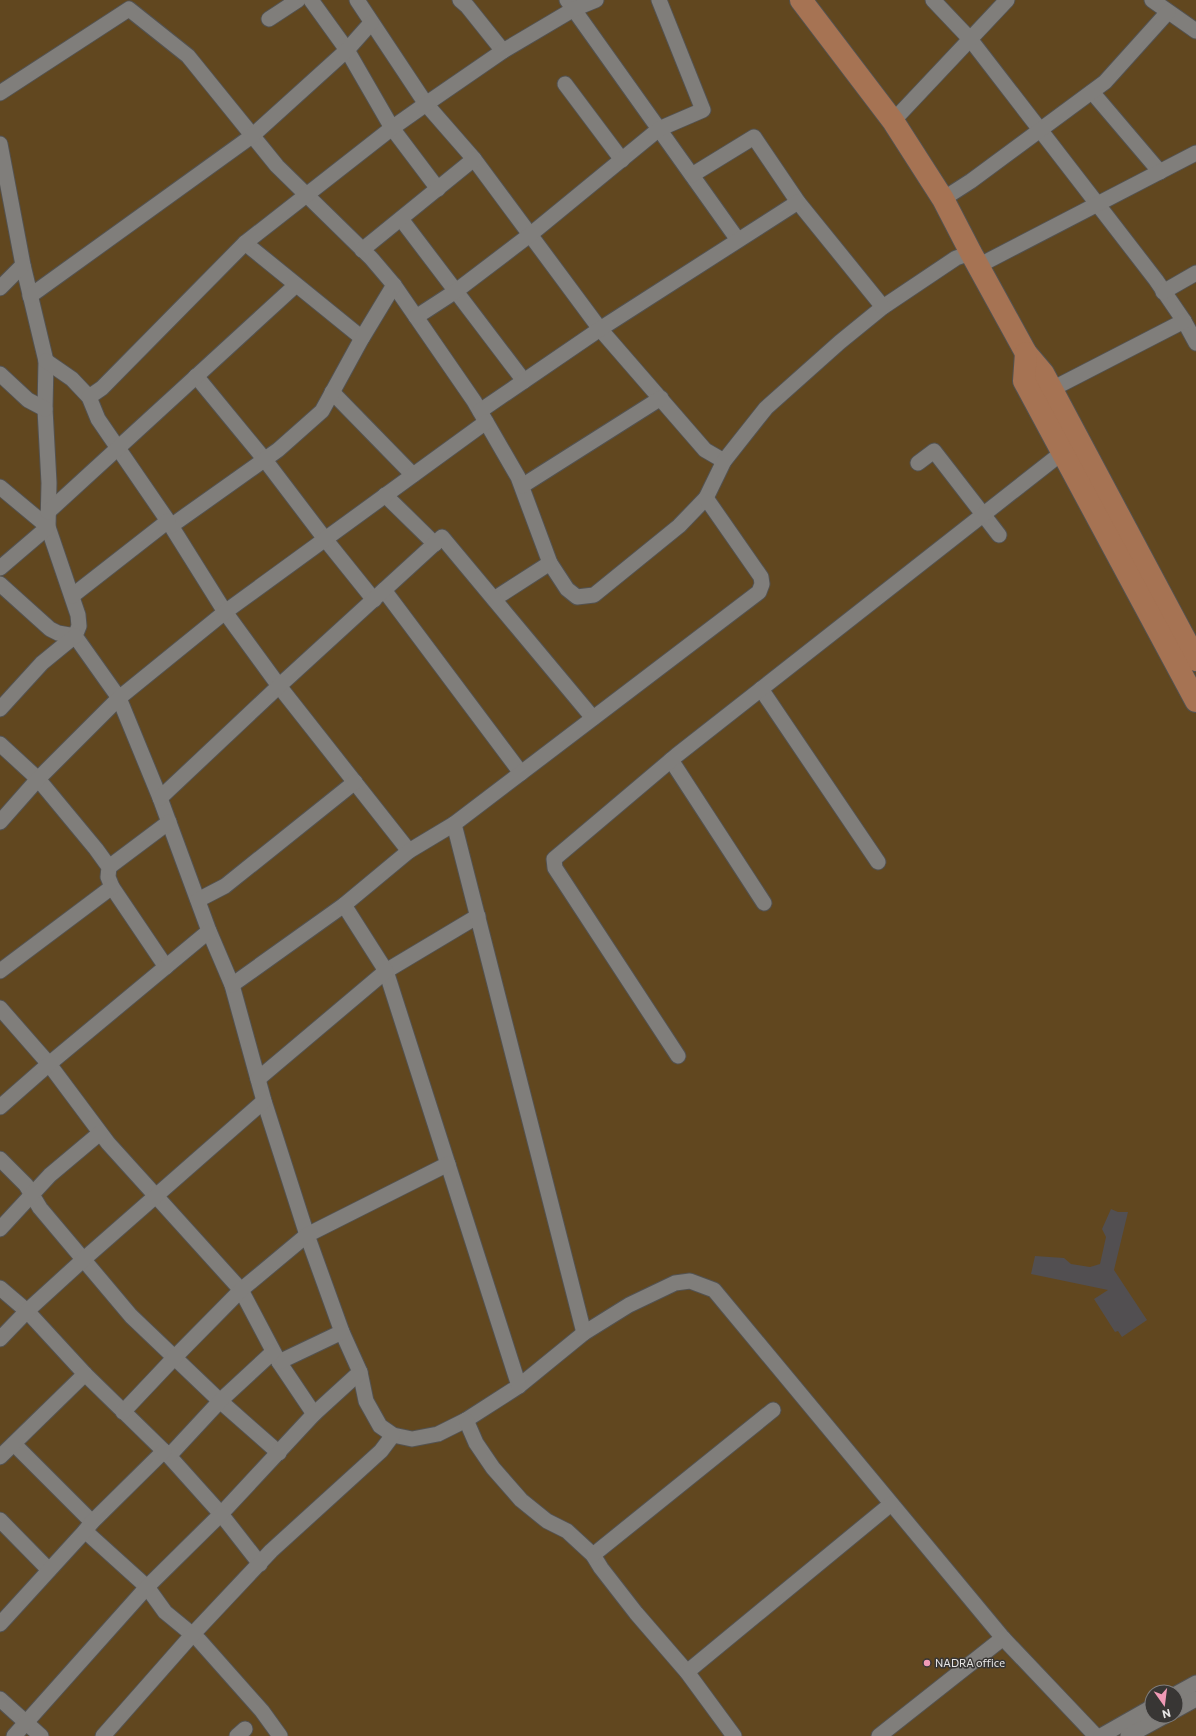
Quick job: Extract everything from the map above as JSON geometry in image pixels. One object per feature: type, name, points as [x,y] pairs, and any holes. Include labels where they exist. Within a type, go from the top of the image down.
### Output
[{"type":"main road","points":[[801,0],[893,121],[943,199],[974,260],[1026,353],[1043,373],[1052,389],[1196,660]]},
{"type":"main road","points":[[1026,353],[1024,381],[1196,701]]},
{"type":"street","points":[[269,19],[298,0]]},
{"type":"street","points":[[311,0],[347,50],[392,128],[438,189]]},
{"type":"street","points":[[357,0],[426,104],[474,159],[600,329],[705,450],[724,461]]},
{"type":"street","points":[[460,0],[467,6],[503,51]]},
{"type":"street","points":[[89,397],[102,388],[245,243],[392,128],[426,104],[571,5],[596,0]]},
{"type":"street","points":[[416,317],[456,291],[531,234],[659,129],[703,110],[659,0]]},
{"type":"street","points":[[933,0],[970,39],[1097,204],[1191,330],[1052,389]]},
{"type":"street","points":[[893,121],[1007,0]]},
{"type":"street","points":[[1152,0],[1196,31]]},
{"type":"street","points":[[0,93],[128,4],[188,56],[277,166],[308,194],[394,285],[483,417],[518,477],[550,564],[567,589],[577,597],[594,596],[679,526],[706,498],[724,461],[766,408],[840,342],[883,307],[956,258],[974,260],[1097,204],[1196,153]]},
{"type":"street","points":[[571,5],[738,240]]},
{"type":"street","points":[[943,199],[971,181],[1105,82],[1168,12]]},
{"type":"street","points":[[30,296],[252,136],[347,50],[371,22]]},
{"type":"street","points":[[565,84],[622,160]]},
{"type":"street","points":[[1092,92],[1160,172]]},
{"type":"street","points":[[692,175],[754,138],[798,202],[883,307]]},
{"type":"street","points":[[0,709],[42,663],[74,636],[79,626],[78,615],[72,596],[48,528],[49,483],[45,409],[46,361],[23,265],[1,154]]},
{"type":"street","points":[[362,250],[474,159]]},
{"type":"street","points":[[0,822],[38,779],[119,698],[225,612],[413,475],[524,381],[600,329],[798,202]]},
{"type":"street","points":[[401,219],[524,381]]},
{"type":"street","points":[[245,243],[362,338]]},
{"type":"street","points":[[0,288],[23,265]]},
{"type":"street","points":[[1163,292],[1196,273]]},
{"type":"street","points":[[48,512],[296,285]]},
{"type":"street","points":[[72,596],[170,523],[265,460],[322,411],[362,338],[394,285]]},
{"type":"street","points":[[46,361],[72,380],[89,397],[98,419],[170,523],[225,612],[279,686],[409,851]]},
{"type":"street","points":[[0,374],[28,400],[45,409]]},
{"type":"street","points":[[196,376],[265,460],[325,539],[379,595],[521,773]]},
{"type":"street","points":[[332,392],[413,475]]},
{"type":"street","points":[[522,486],[660,398]]},
{"type":"street","points":[[918,462],[934,451],[999,535]]},
{"type":"street","points":[[678,1056],[555,868],[554,859],[671,760],[1063,452]]},
{"type":"street","points":[[0,487],[48,528]]},
{"type":"street","points":[[385,495],[435,544]]},
{"type":"street","points":[[232,985],[344,905],[409,851],[454,824],[759,592],[762,584],[761,577],[706,498]]},
{"type":"street","points":[[0,568],[48,528]]},
{"type":"street","points":[[160,798],[279,686],[442,537],[593,718]]},
{"type":"street","points":[[494,599],[550,564]]},
{"type":"street","points":[[0,584],[50,628],[58,633],[74,636],[119,698],[160,798],[209,931],[232,985],[264,1100],[307,1235],[342,1332],[360,1372],[366,1401],[380,1426],[393,1435],[412,1439],[438,1434],[466,1420],[518,1386],[584,1333],[629,1305],[675,1283],[690,1281],[714,1290],[1003,1638],[1096,1736]]},
{"type":"street","points":[[761,689],[878,862]]},
{"type":"street","points":[[0,744],[38,779],[96,849],[109,867],[108,877],[112,886],[166,967]]},
{"type":"street","points":[[671,760],[764,903]]},
{"type":"street","points":[[198,900],[225,886],[355,782]]},
{"type":"street","points":[[109,867],[169,822]]},
{"type":"street","points":[[454,824],[584,1333]]},
{"type":"street","points":[[0,971],[112,886]]},
{"type":"street","points":[[344,905],[386,972],[518,1386]]},
{"type":"street","points":[[258,1079],[386,972],[478,916]]},
{"type":"street","points":[[0,1107],[49,1064],[209,931]]},
{"type":"street","points":[[0,1008],[49,1064],[100,1133],[156,1197],[242,1290],[276,1357],[314,1414]]},
{"type":"street","points":[[0,1339],[27,1311],[84,1259],[264,1100]]},
{"type":"street","points":[[0,1229],[50,1175],[100,1133]]},
{"type":"street","points":[[0,1159],[26,1185],[40,1208],[131,1316],[220,1401],[279,1453]]},
{"type":"street","points":[[123,1412],[242,1290],[307,1235],[448,1164]]},
{"type":"street","points":[[0,1288],[27,1311],[85,1374],[166,1454],[221,1514],[260,1564]]},
{"type":"street","points":[[0,1624],[89,1527],[220,1401],[276,1357],[342,1332]]},
{"type":"street","points":[[14,1736],[147,1587],[221,1514],[314,1414],[360,1372]]},
{"type":"street","points":[[0,1457],[85,1374]]},
{"type":"street","points":[[594,1555],[773,1410]]},
{"type":"street","points":[[466,1420],[476,1443],[493,1468],[521,1500],[547,1521],[567,1531],[594,1555],[601,1568],[636,1613],[687,1672],[734,1736]]},
{"type":"street","points":[[104,1736],[192,1635],[271,1551],[381,1452],[393,1435]]},
{"type":"street","points":[[14,1444],[89,1527],[147,1587],[166,1612],[199,1640],[262,1712],[280,1736]]},
{"type":"street","points":[[687,1672],[891,1504]]},
{"type":"street","points":[[0,1520],[49,1570]]},
{"type":"street","points":[[879,1736],[1003,1638]]},
{"type":"street","points":[[1184,1690],[1196,1683]]},
{"type":"street","points":[[1184,1706],[1196,1699]]},
{"type":"street","points":[[0,1700],[41,1736]]},
{"type":"street","points":[[1101,1736],[1144,1712]]},
{"type":"street","points":[[1128,1736],[1150,1724]]},
{"type":"shaded area","points":[[0,0],[1196,0],[1196,1736],[0,1736]]},
{"type":"building","points":[[1111,1209],[1118,1212],[1128,1212],[1114,1270],[1147,1320],[1122,1337],[1118,1331],[1115,1332],[1094,1299],[1108,1290],[1031,1274],[1035,1256],[1064,1258],[1071,1264],[1090,1267],[1100,1264],[1106,1237],[1102,1229]]},
{"type":"place","name":"NADRA office","points":[[927,1663]]}]
